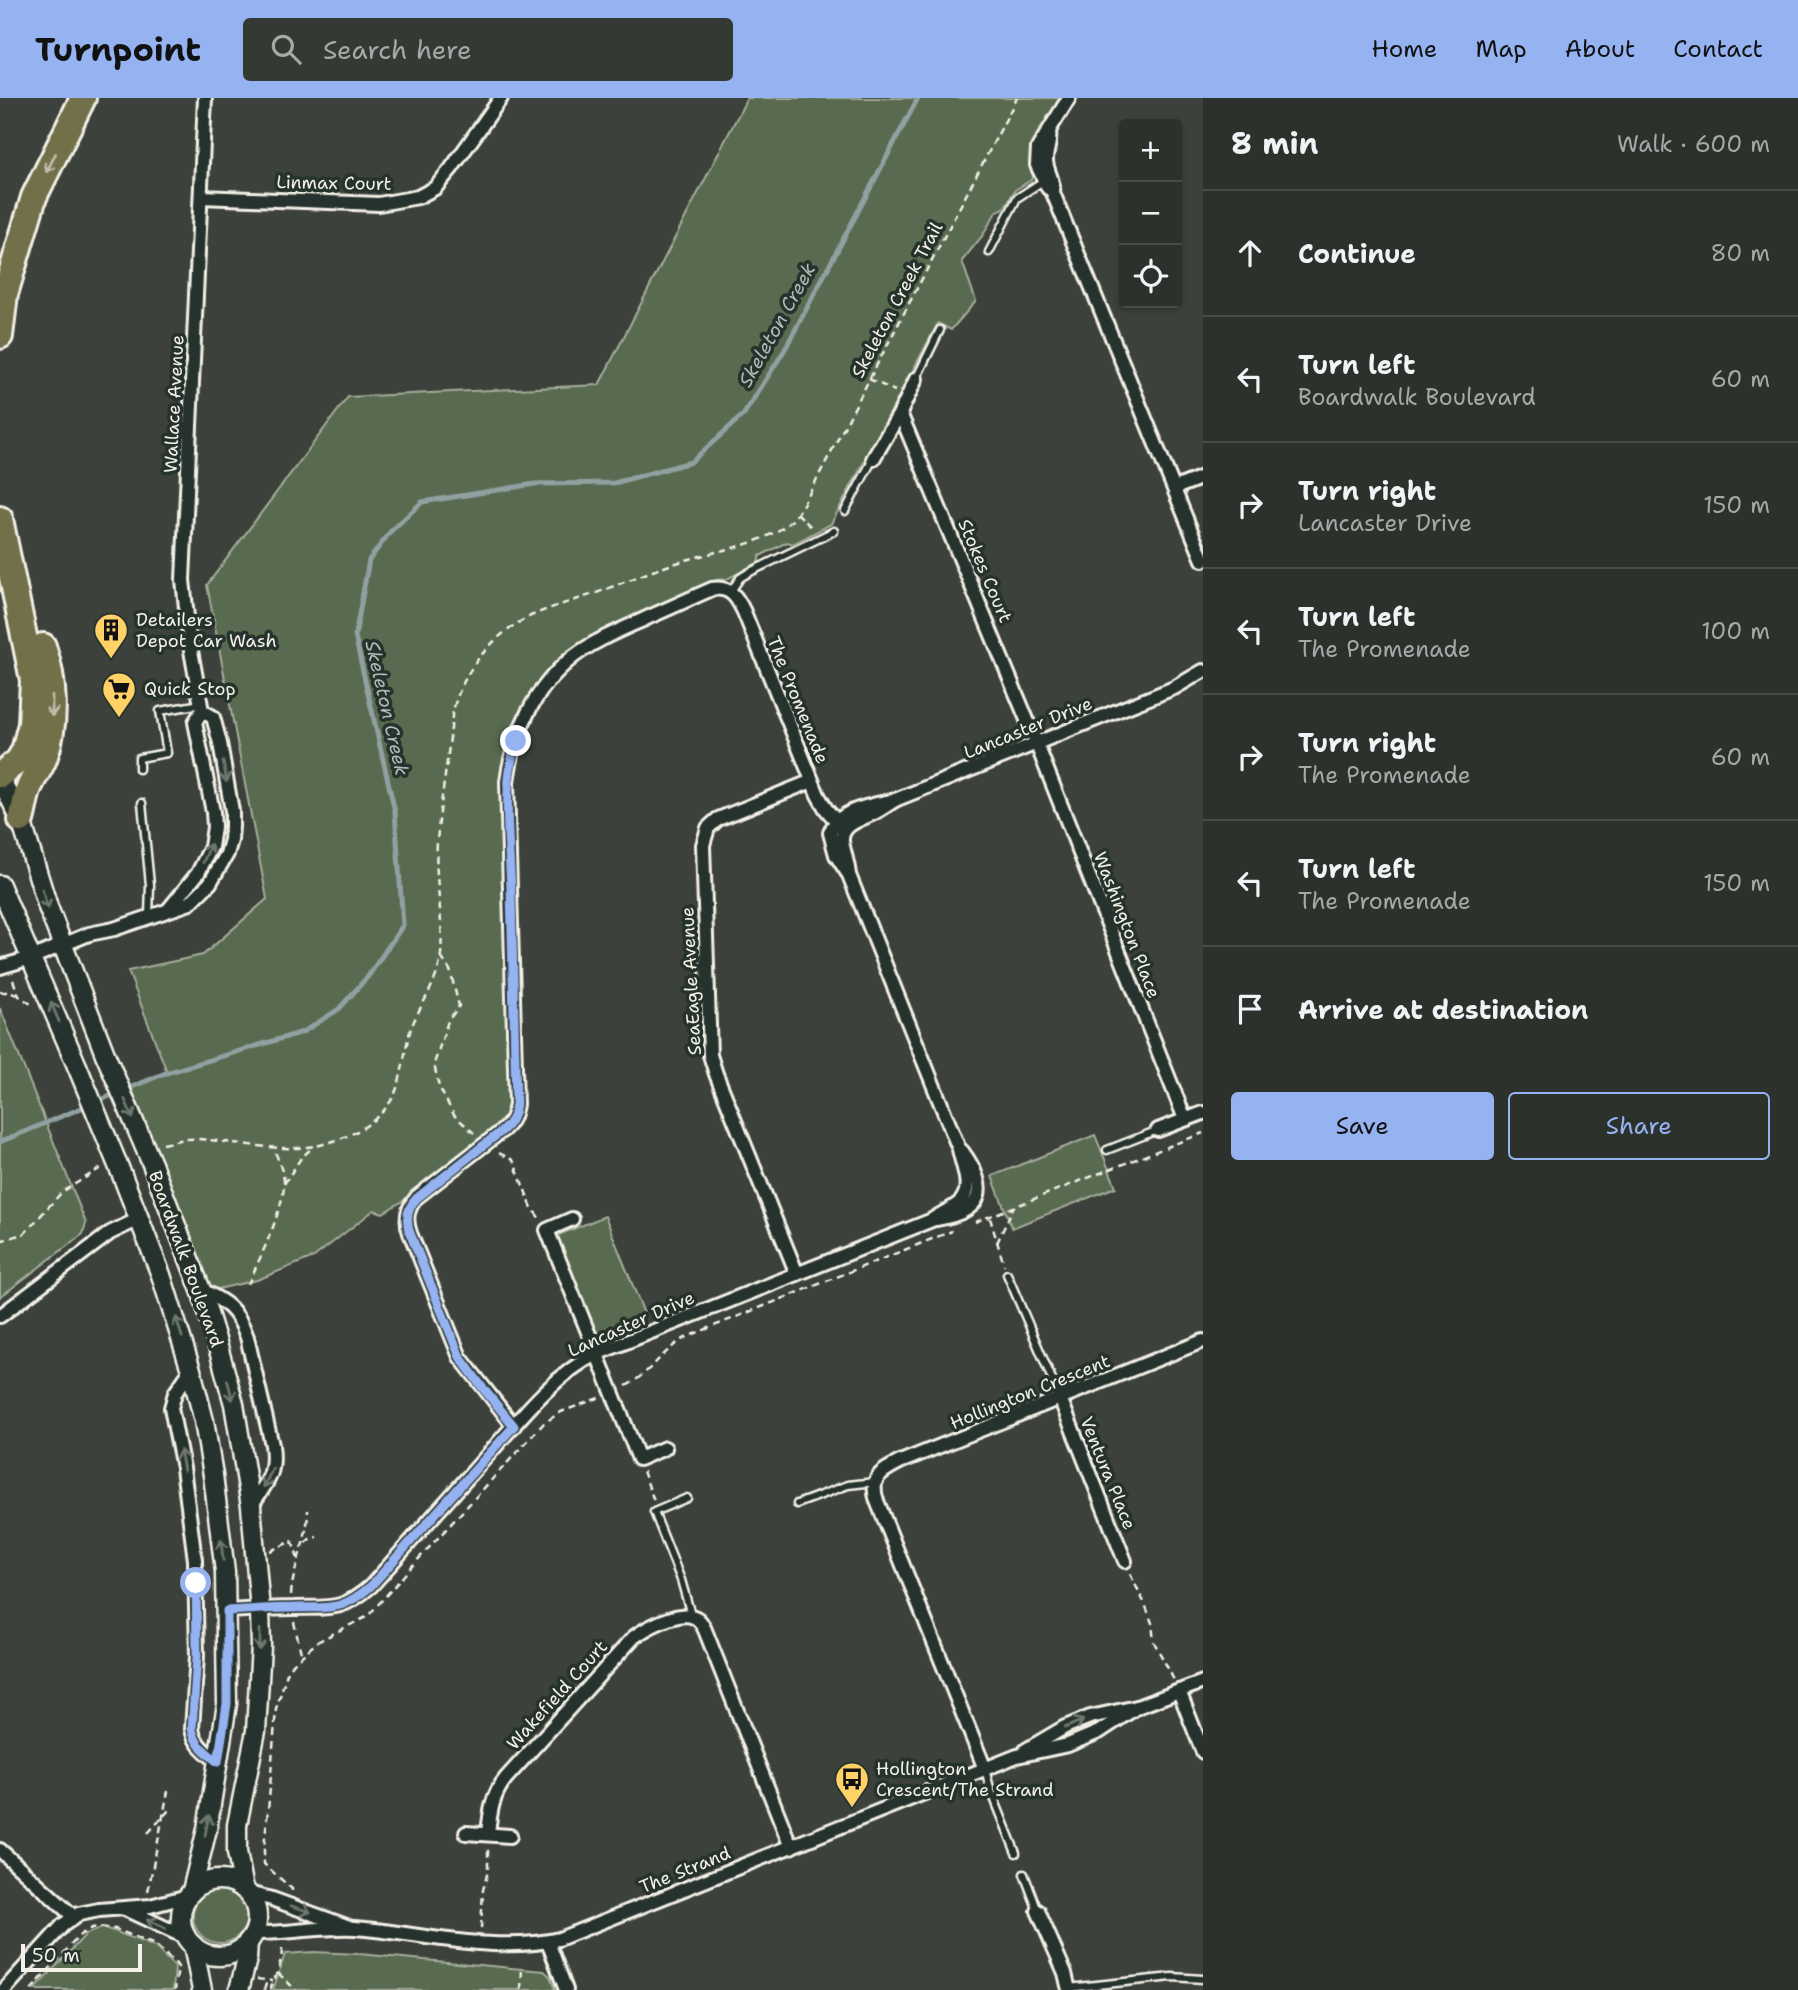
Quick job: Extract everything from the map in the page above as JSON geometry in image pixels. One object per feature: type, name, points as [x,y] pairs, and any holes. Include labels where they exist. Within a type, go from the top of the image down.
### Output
[{"type":"highway","points":[[0,337],[5,294],[34,197],[83,98]]},
{"type":"highway","points":[[0,519],[33,680],[32,724],[24,751],[18,761],[0,776]]},
{"type":"highway","points":[[12,571],[27,602],[45,652],[53,707],[51,738],[44,761],[29,789],[21,820]]},
{"type":"main road","name":"Boardwalk Boulevard","points":[[0,776],[21,820],[48,907],[105,1054],[153,1156],[201,1290],[234,1404],[251,1506],[261,1646],[256,1731],[237,1825],[236,1842],[246,1891]]},
{"type":"main road","name":"Boardwalk Boulevard","points":[[0,885],[78,1066],[117,1170],[162,1275],[204,1421],[225,1572],[227,1704],[206,1829],[190,1894]]},
{"type":"main road","points":[[202,1990],[190,1942],[183,1928],[183,1906],[190,1894],[201,1884],[223,1880],[246,1891],[256,1912],[256,1923],[239,1990]]},
{"type":"main road","points":[[190,1942],[203,1952],[228,1954],[239,1950],[251,1937]]},
{"type":"street","name":"Wallace Avenue","points":[[169,909],[198,873],[211,847],[214,827],[195,722],[202,707],[190,645],[183,580],[205,98]]},
{"type":"street","name":"Linmax Court","points":[[201,197],[379,204],[418,197],[435,188],[451,169],[501,98]]},
{"type":"street","points":[[1069,98],[1040,144],[1036,155],[1037,165],[1043,181],[1053,193],[1203,560]]},
{"type":"street","points":[[1049,132],[1051,139],[1046,164],[1054,187],[1053,193]]},
{"type":"street","points":[[873,459],[916,379]]},
{"type":"street","name":"Stokes Court","points":[[900,413],[1037,743]]},
{"type":"street","points":[[1175,488],[1203,477]]},
{"type":"street","points":[[514,1426],[460,1357],[407,1220],[409,1208],[417,1198],[509,1125],[515,1114],[507,782],[510,763],[525,718],[546,684],[573,657],[618,631],[712,589],[721,587],[731,592]]},
{"type":"street","name":"The Promenade","points":[[731,592],[744,612],[812,782],[824,806],[840,826]]},
{"type":"street","name":"Lancaster Drive","points":[[227,1611],[324,1609],[346,1604],[371,1586],[514,1426],[569,1370],[596,1354],[932,1220],[957,1204],[967,1191],[968,1184],[960,1149],[849,875],[840,826],[878,811],[895,800],[1174,688],[1203,671]]},
{"type":"street","name":"Lancaster Drive","points":[[1174,688],[1203,683]]},
{"type":"street","name":"Wallace Avenue","points":[[0,967],[64,946],[89,934],[114,929],[190,904],[210,883],[219,871],[231,840],[232,811],[213,717],[202,707]]},
{"type":"street","name":"Washington Place","points":[[1037,743],[1185,1119]]},
{"type":"street","name":"SeaEagle Avenue","points":[[797,1274],[710,1055],[703,845],[708,828],[718,819],[812,782]]},
{"type":"street","points":[[1158,1130],[1203,1113]]},
{"type":"street","points":[[0,1316],[110,1233],[139,1219]]},
{"type":"street","points":[[572,1219],[547,1230],[596,1354],[639,1459],[665,1448]]},
{"type":"street","points":[[201,1290],[230,1306],[242,1323],[247,1337],[274,1460],[269,1480],[251,1506]]},
{"type":"street","name":"Hollington Crescent","points":[[875,1482],[880,1474],[900,1462],[1203,1341]]},
{"type":"street","points":[[191,1370],[175,1393],[171,1408],[183,1468],[195,1560],[197,1656],[192,1729],[199,1745],[218,1762]]},
{"type":"street","name":"Ventura Place","points":[[1060,1398],[1125,1561]]},
{"type":"street","points":[[875,1482],[877,1501],[985,1769]]},
{"type":"street","points":[[691,1616],[698,1619],[705,1630],[791,1847]]},
{"type":"street","name":"Wakefield Court","points":[[476,1834],[500,1786],[634,1637],[673,1618],[691,1616]]},
{"type":"street","name":"The Strand","points":[[251,1937],[281,1932],[353,1928],[520,1945],[548,1942],[572,1935],[1017,1756],[1065,1727],[1090,1717],[1137,1707],[1203,1682]]},
{"type":"street","points":[[1179,1691],[1203,1752]]},
{"type":"street","points":[[476,1834],[510,1836]]},
{"type":"street","points":[[0,1850],[74,1917]]},
{"type":"street","name":"The Strand","points":[[246,1891],[353,1928]]},
{"type":"street","points":[[145,1913],[190,1894]]},
{"type":"street","points":[[4,1990],[63,1924],[90,1911],[125,1909],[145,1913],[190,1942]]},
{"type":"street","points":[[1038,1911],[1065,1973],[1069,1989]]},
{"type":"street","points":[[548,1942],[566,1990]]},
{"type":"lane","points":[[989,252],[1017,198],[1043,181]]},
{"type":"lane","points":[[916,379],[940,330]]},
{"type":"lane","points":[[845,512],[873,459]]},
{"type":"lane","points":[[731,592],[740,578],[748,573],[834,531]]},
{"type":"lane","points":[[139,769],[139,758],[167,752],[160,711],[202,707]]},
{"type":"lane","points":[[142,803],[150,885],[149,916]]},
{"type":"lane","points":[[1107,1150],[1158,1130]]},
{"type":"lane","points":[[1007,1275],[1060,1398]]},
{"type":"lane","name":"Hollington Crescent","points":[[797,1504],[848,1485],[875,1482]]},
{"type":"lane","points":[[687,1498],[654,1512],[681,1580],[691,1616]]},
{"type":"lane","points":[[985,1769],[1016,1853]]},
{"type":"lane","points":[[1024,1874],[1038,1911]]},
{"type":"lane","points":[[1069,1989],[1172,1977],[1203,1979]]},
{"type":"path","name":"Skeleton Creek Trail","points":[[819,538],[797,513],[1017,98]]},
{"type":"path","points":[[869,379],[907,397]]},
{"type":"path","points":[[441,957],[450,970],[459,1006],[449,1021],[434,1064],[439,1087],[454,1115],[486,1144]]},
{"type":"path","points":[[0,992],[19,996]]},
{"type":"path","points":[[153,1156],[190,1138],[273,1147],[316,1146],[302,1158],[284,1184],[271,1229],[248,1284]]},
{"type":"path","points":[[273,1147],[284,1184]]},
{"type":"path","points":[[499,1153],[513,1160],[533,1208],[547,1230]]},
{"type":"path","points":[[0,1241],[25,1233],[62,1192],[100,1168],[117,1170]]},
{"type":"path","points":[[997,1243],[1014,1207]]},
{"type":"path","points":[[990,1216],[1007,1275]]},
{"type":"path","points":[[639,1459],[658,1510]]},
{"type":"path","points":[[301,1655],[294,1629],[291,1601],[292,1582],[307,1535],[308,1510]]},
{"type":"path","points":[[304,1545],[317,1536]]},
{"type":"path","points":[[256,1557],[292,1541],[298,1559]]},
{"type":"path","points":[[1125,1561],[1152,1623],[1154,1643],[1179,1691]]},
{"type":"path","points":[[139,1939],[168,1791]]},
{"type":"path","points":[[148,1833],[170,1809]]},
{"type":"path","points":[[476,1834],[486,1840],[488,1853],[479,1942]]},
{"type":"path","points":[[31,1990],[80,1935],[92,1928],[106,1927],[155,1945],[176,1964],[178,1968],[175,1990]]},
{"type":"path","points":[[270,1990],[278,1973],[283,1951],[281,1932]]},
{"type":"path","points":[[521,1990],[522,1967]]},
{"type":"path","points":[[278,1973],[296,1990]]},
{"type":"path","points":[[264,1990],[267,1981]]},
{"type":"green space","points":[[747,98],[1061,98],[1033,147],[1034,174],[1031,180],[1015,190],[1004,208],[996,212],[983,235],[962,261],[976,301],[951,330],[938,323],[831,524],[793,544],[787,542],[760,556],[758,563],[727,579],[716,580],[591,637],[562,658],[534,690],[521,713],[501,775],[509,1103],[505,1119],[406,1199],[383,1213],[374,1210],[314,1257],[257,1280],[209,1291],[131,1087],[167,1072],[128,971],[203,955],[267,899],[207,585],[348,397],[599,385]]},
{"type":"green space","points":[[0,1008],[86,1223],[83,1234],[0,1297]]},
{"type":"green space","points":[[1095,1135],[1116,1187],[1012,1228],[992,1176]]},
{"type":"green space","points":[[605,1216],[645,1316],[596,1335],[556,1236]]},
{"type":"green space","points":[[220,1889],[239,1897],[247,1916],[239,1935],[220,1943],[201,1935],[193,1916],[201,1897]]},
{"type":"green space","points":[[102,1928],[155,1947],[175,1967],[173,1990],[34,1990],[86,1934]]},
{"type":"green space","points":[[314,1952],[544,1971],[550,1976],[555,1990],[273,1990],[285,1954]]},
{"type":"waterway","name":"Skeleton Creek","points":[[0,1142],[163,1074],[303,1032],[339,1009],[369,975],[403,925],[395,812],[355,636],[369,560],[390,532],[422,502],[535,484],[614,483],[691,462],[744,414],[784,351],[918,98]]},
{"type":"place","name":"Detailers Depot Car Wash","points":[[111,660]]},
{"type":"place","name":"Quick Stop","points":[[119,719]]},
{"type":"place","name":"Hollington Crescent/The Strand","points":[[852,1809]]},
{"type":"route","points":[[196,1583],[197,1656],[192,1729],[199,1745],[218,1762],[227,1704],[227,1611],[324,1609],[355,1599],[371,1586],[514,1426],[460,1357],[407,1220],[409,1208],[417,1198],[509,1125],[515,1114],[515,1020],[507,782],[516,741]]}]
